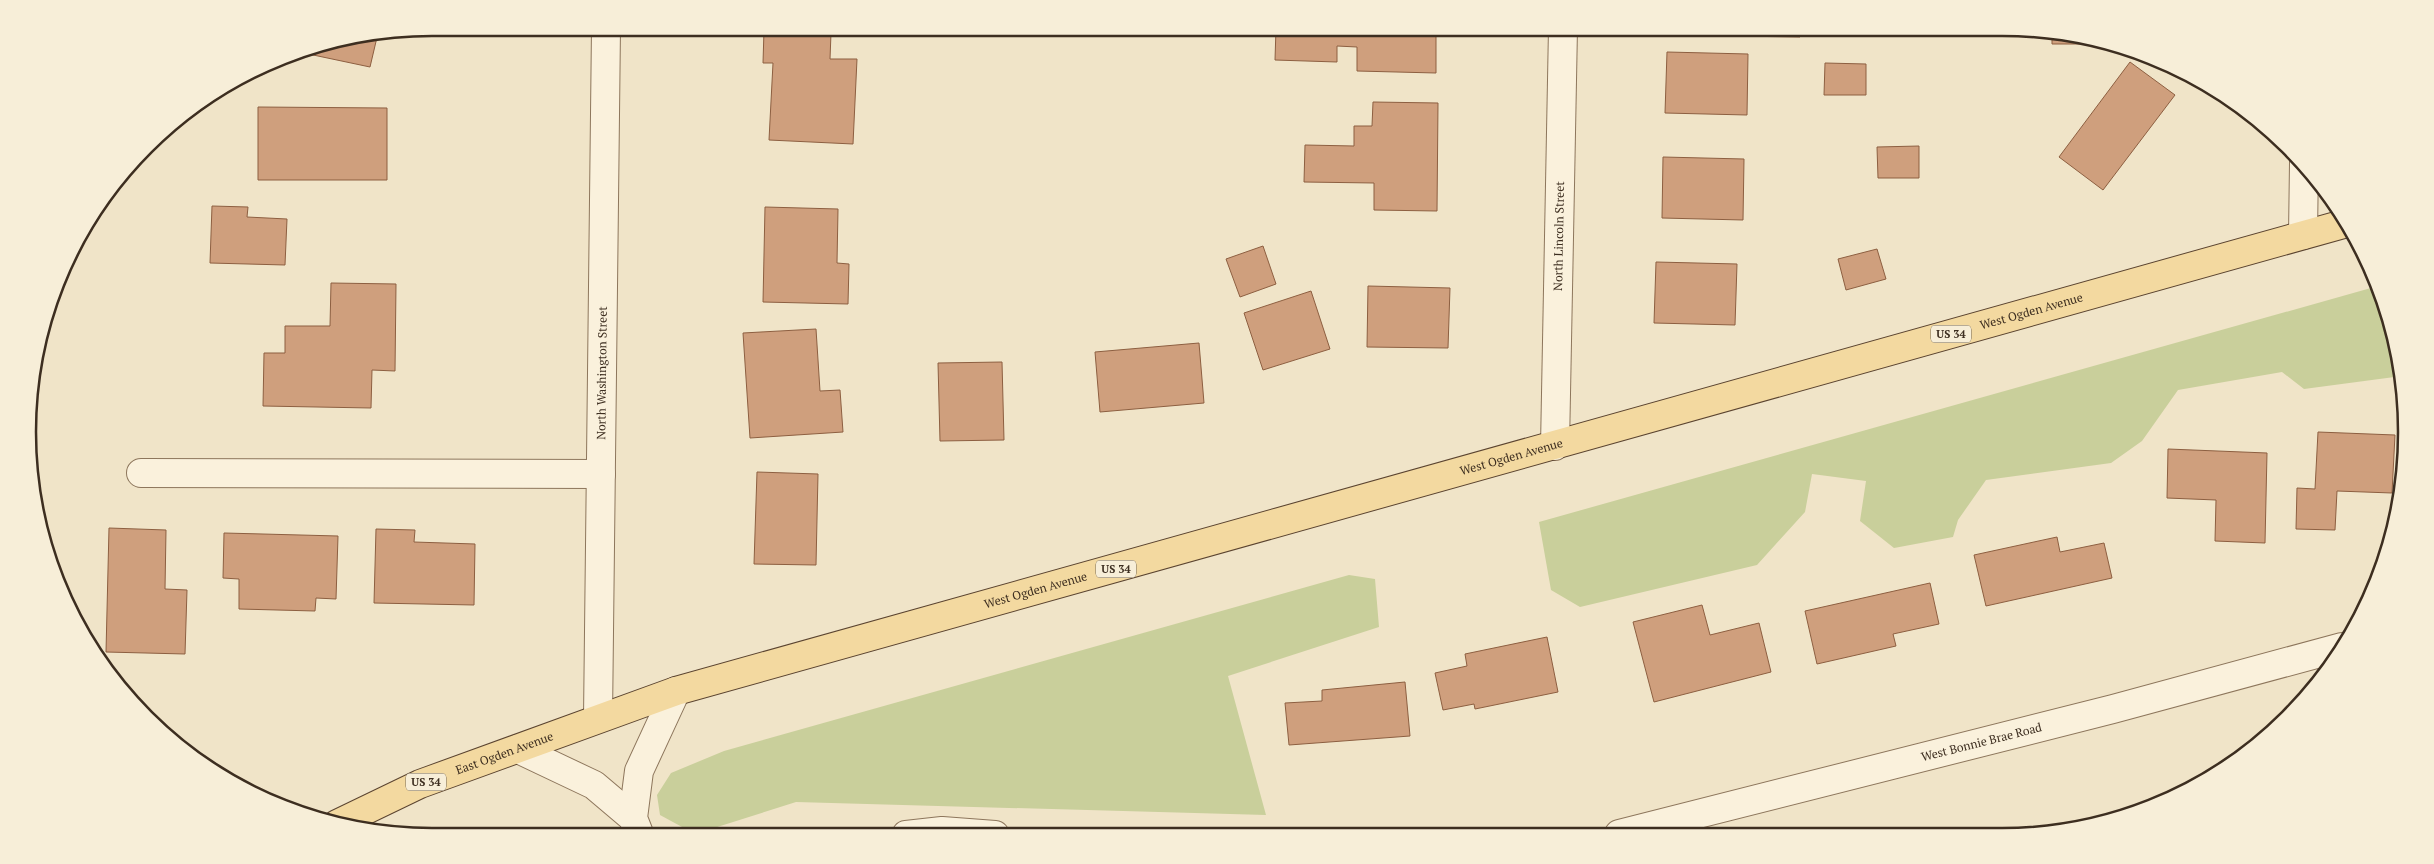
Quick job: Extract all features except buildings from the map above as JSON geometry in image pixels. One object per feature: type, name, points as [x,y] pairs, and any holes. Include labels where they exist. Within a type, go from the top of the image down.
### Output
[{"type":"main road","name":"West Ogden Avenue","points":[[676,691],[2339,225]]},
{"type":"main road","name":"East Ogden Avenue","points":[[349,818],[420,784],[676,691]]},
{"type":"street","name":"North Washington Street","points":[[598,718],[606,36]]},
{"type":"street","name":"North Lincoln Street","points":[[1555,446],[1563,36]]},
{"type":"street","points":[[2303,235],[2304,176]]},
{"type":"street","points":[[141,472],[601,474]]},
{"type":"street","name":"West Bonnie Brae Road","points":[[1643,828],[2122,707],[2333,650]]},
{"type":"street","points":[[636,827],[639,771],[676,691]]},
{"type":"street","points":[[518,749],[594,785],[636,827]]},
{"type":"green space","points":[[2371,288],[2390,355],[2394,377],[2304,389],[2282,372],[2178,390],[2142,441],[2111,463],[1986,480],[1958,520],[1953,537],[1894,548],[1860,521],[1866,481],[1812,474],[1805,512],[1757,565],[1580,607],[1551,590],[1539,522]]},
{"type":"green space","points":[[1349,575],[1375,579],[1379,627],[1228,676],[1266,815],[796,802],[714,828],[684,828],[660,815],[657,795],[671,773],[724,751]]}]
